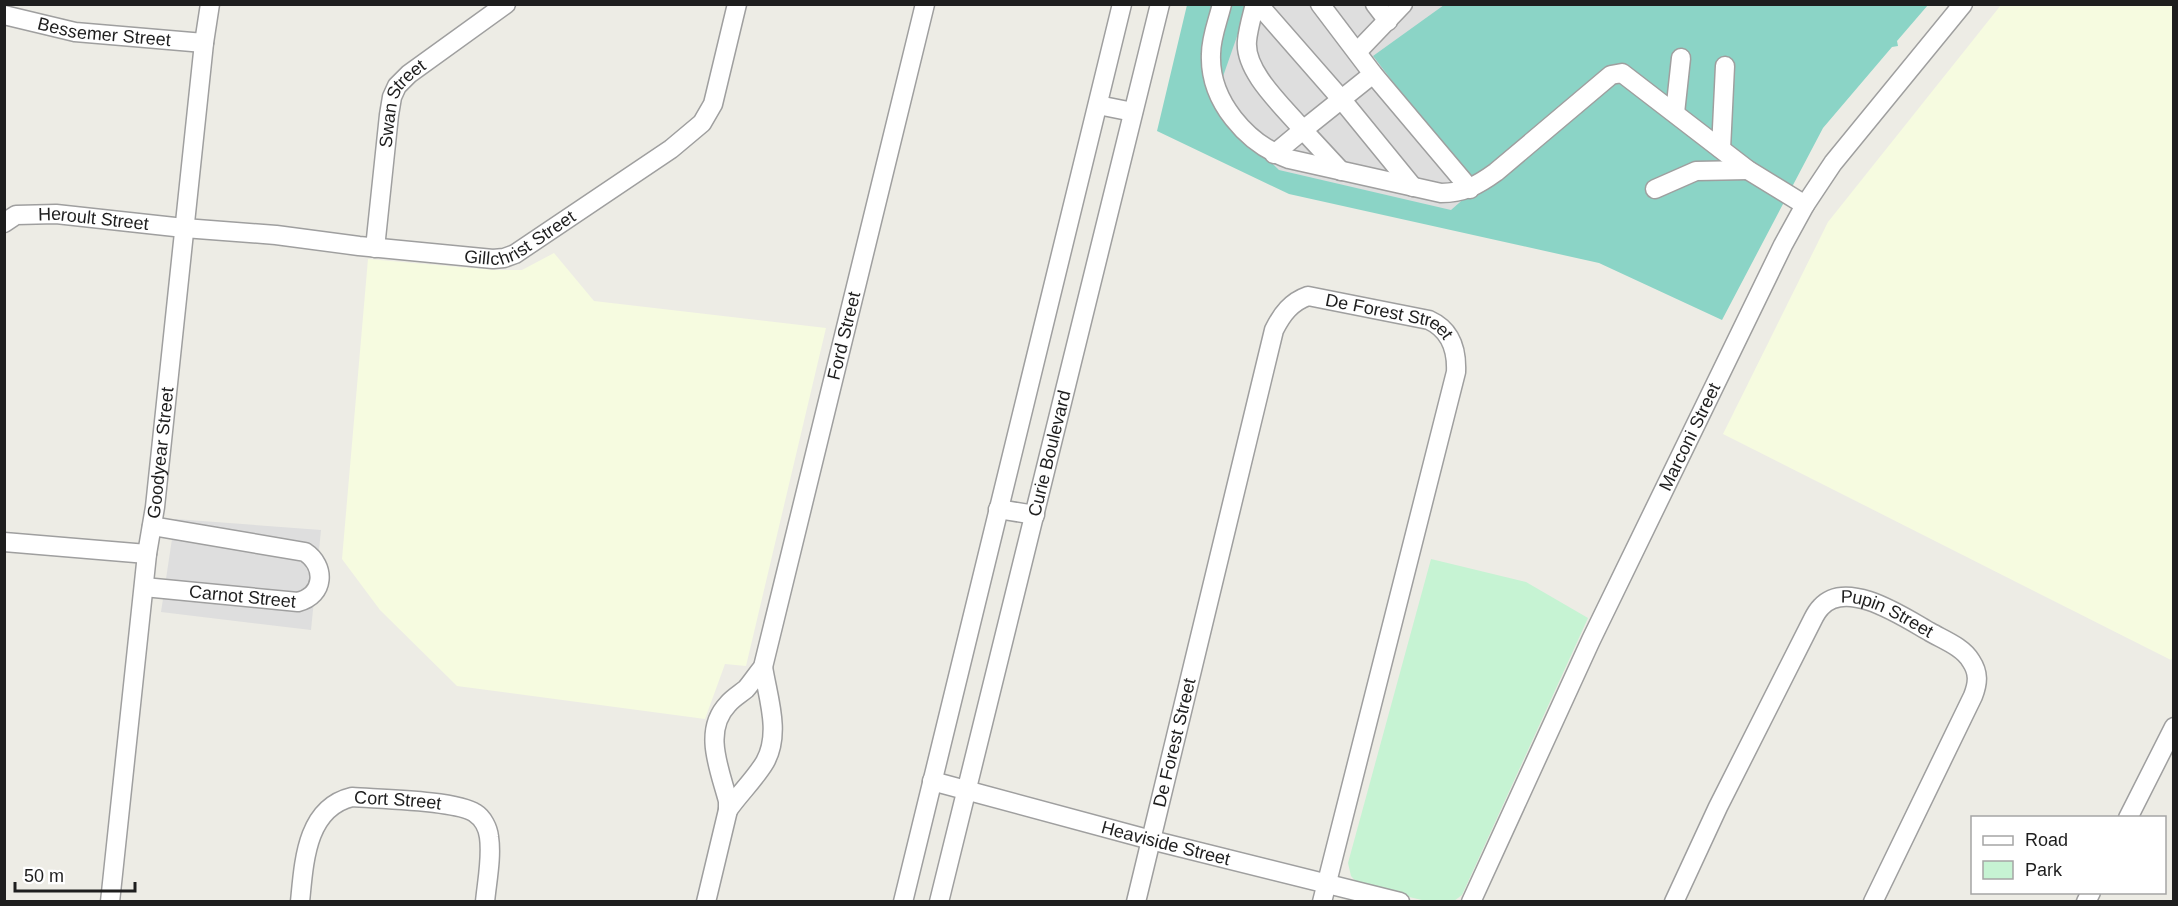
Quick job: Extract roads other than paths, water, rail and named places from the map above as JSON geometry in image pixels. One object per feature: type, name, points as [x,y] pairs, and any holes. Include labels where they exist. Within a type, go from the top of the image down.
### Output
[{"type":"street","name":"Goodyear Street","points":[[110,902],[210,4]]},
{"type":"street","name":"Swan Street","points":[[375,248],[389,115],[392,97],[397,86],[421,65],[506,4]]},
{"type":"street","name":"Gillchrist Street","points":[[184,228],[276,235],[375,248],[493,259],[515,254],[671,149],[702,123],[713,104],[737,4]]},
{"type":"street","name":"Ford Street","points":[[728,810],[764,764],[772,746],[772,722],[763,667],[925,4]]},
{"type":"street","name":"Curie Boulevard","points":[[903,902],[1122,4]]},
{"type":"street","name":"Curie Boulevard","points":[[939,902],[1160,4]]},
{"type":"street","points":[[1222,4],[1211,54],[1216,86],[1221,100],[1240,125],[1274,154],[1413,187],[1442,193],[1455,193],[1478,185],[1616,73],[1622,73],[1748,170],[1805,205]]},
{"type":"street","points":[[1257,4],[1247,40],[1247,50],[1258,77],[1341,171]]},
{"type":"street","points":[[1257,4],[1342,100],[1413,187]]},
{"type":"street","points":[[1320,4],[1372,74],[1470,189]]},
{"type":"street","points":[[1375,4],[1388,21]]},
{"type":"street","points":[[1357,52],[1403,4]]},
{"type":"street","name":"Marconi Street","points":[[1470,902],[1591,640],[1783,245],[1805,205],[1833,163],[1963,4]]},
{"type":"street","name":"Bessemer Street","points":[[4,15],[75,32],[204,43]]},
{"type":"street","points":[[1675,113],[1681,58]]},
{"type":"street","points":[[1721,149],[1725,66]]},
{"type":"street","points":[[1274,154],[1372,74]]},
{"type":"street","points":[[1098,105],[1133,112]]},
{"type":"street","points":[[1655,189],[1696,171],[1748,170]]},
{"type":"street","name":"Heroult Street","points":[[4,223],[16,215],[56,214],[184,228]]},
{"type":"street","name":"De Forest Street","points":[[1136,902],[1274,330],[1280,319],[1295,302],[1308,296],[1429,320],[1444,330],[1451,339],[1455,351],[1456,372],[1322,902]]},
{"type":"street","points":[[998,509],[1035,515]]},
{"type":"street","name":"Carnot Street","points":[[144,587],[298,602],[312,596],[319,585],[319,572],[315,562],[312,556],[305,552],[152,526]]},
{"type":"street","points":[[4,542],[147,554]]},
{"type":"street","name":"Pupin Street","points":[[1674,902],[1718,807],[1813,619],[1821,606],[1845,597],[1869,601],[1897,613],[1966,654],[1975,669],[1978,684],[1873,902]]},
{"type":"street","name":"Ford Street","points":[[706,902],[728,810],[728,801],[714,743],[716,726],[728,704],[748,686],[763,667]]},
{"type":"street","points":[[2129,816],[2174,727]]},
{"type":"street","name":"Heaviside Street","points":[[932,781],[1151,840],[1400,902]]},
{"type":"street","name":"Cort Street","points":[[300,902],[304,862],[314,828],[322,814],[341,800],[352,797],[444,805],[466,808],[475,813],[484,822],[489,836],[485,902]]}]
